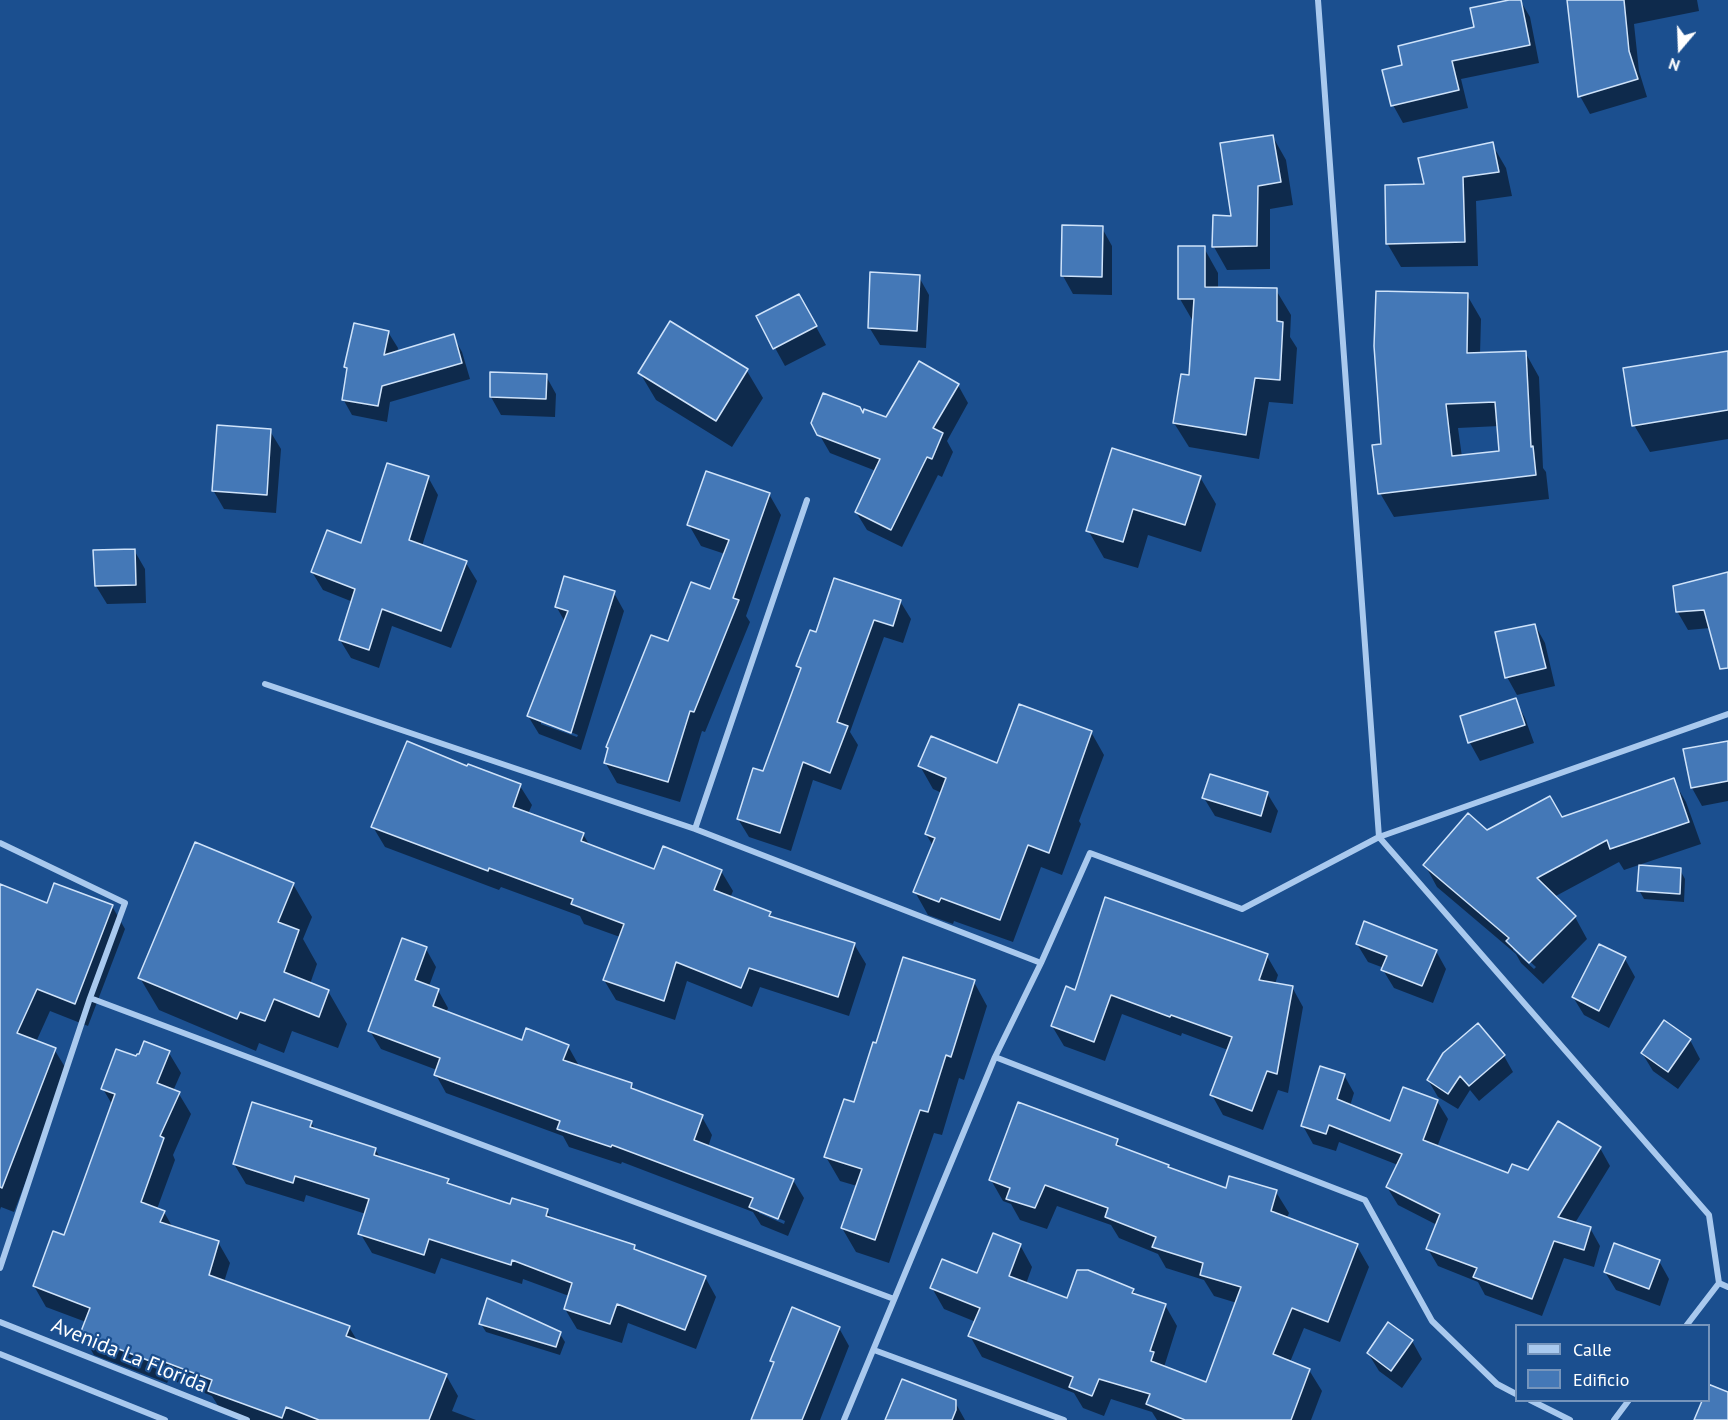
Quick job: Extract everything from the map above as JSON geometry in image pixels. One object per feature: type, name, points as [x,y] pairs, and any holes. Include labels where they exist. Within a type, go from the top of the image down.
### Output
[{"type":"street","points":[[1318,0],[1379,837],[1709,1215],[1719,1283],[1688,1324]]},
{"type":"street","points":[[695,829],[807,500]]},
{"type":"street","points":[[265,684],[695,829],[1041,963]]},
{"type":"street","points":[[844,1420],[995,1057],[1041,963],[1090,853],[1242,909],[1379,837],[1728,714]]},
{"type":"street","points":[[0,843],[125,903],[90,998],[0,1268]]},
{"type":"street","points":[[90,998],[894,1299]]},
{"type":"street","points":[[995,1057],[1365,1200],[1432,1321],[1497,1384],[1515,1393]]},
{"type":"street","points":[[1719,1283],[1728,1287]]},
{"type":"street","name":"Avenida La Florida","points":[[0,1322],[247,1420]]},
{"type":"street","points":[[874,1350],[1064,1420]]},
{"type":"street","points":[[0,1354],[165,1420]]},
{"type":"street","points":[[1532,1402],[1570,1420]]},
{"type":"street","points":[[1614,1420],[1628,1402]]},
{"type":"building","points":[[1509,0],[1521,0],[1530,45],[1452,61],[1459,90],[1391,106],[1382,70],[1402,65],[1398,46],[1474,27],[1470,8]]},
{"type":"building","points":[[1567,0],[1624,0],[1629,51],[1638,79],[1578,97]]},
{"type":"building","points":[[1273,135],[1281,182],[1258,186],[1257,246],[1212,247],[1213,215],[1231,216],[1220,143]]},
{"type":"building","points":[[1493,142],[1499,172],[1463,177],[1465,242],[1386,244],[1385,185],[1424,184],[1418,158]]},
{"type":"building","points":[[1062,225],[1103,226],[1102,277],[1061,276]]},
{"type":"building","points":[[1178,246],[1205,246],[1205,287],[1277,288],[1277,321],[1283,322],[1280,380],[1255,378],[1246,435],[1173,423],[1181,374],[1189,375],[1194,299],[1178,299]]},
{"type":"building","points":[[870,272],[920,275],[917,331],[868,328]]},
{"type":"building","points":[[1376,291],[1468,293],[1467,353],[1526,351],[1531,447],[1533,446],[1536,475],[1378,494],[1372,445],[1381,444],[1374,346]],"holes":[[[1495,402],[1499,451],[1452,456],[1446,404]]]},
{"type":"building","points":[[799,294],[817,326],[773,349],[756,316]]},
{"type":"building","points":[[670,321],[748,369],[716,421],[638,373]]},
{"type":"building","points":[[354,323],[389,331],[384,355],[454,334],[462,363],[382,386],[378,406],[342,400],[347,368],[344,367]]},
{"type":"building","points":[[1728,351],[1728,410],[1632,426],[1623,368]]},
{"type":"building","points":[[919,361],[959,384],[933,428],[943,433],[932,459],[927,457],[891,530],[855,512],[880,459],[817,435],[811,423],[823,393],[860,407],[863,413],[864,409],[886,417]]},
{"type":"building","points":[[490,372],[547,374],[546,399],[490,397]]},
{"type":"building","points":[[217,425],[271,429],[267,495],[212,491]]},
{"type":"building","points":[[1112,448],[1201,476],[1185,525],[1133,509],[1123,542],[1086,531]]},
{"type":"building","points":[[387,463],[429,476],[409,540],[467,561],[441,631],[382,609],[369,650],[339,640],[355,589],[311,572],[327,530],[361,543]]},
{"type":"building","points":[[706,471],[770,493],[733,598],[739,600],[694,712],[690,711],[668,782],[604,763],[608,748],[606,747],[651,635],[668,641],[691,582],[710,589],[729,540],[687,525]]},
{"type":"building","points":[[135,549],[136,585],[95,586],[93,550]]},
{"type":"building","points":[[1728,572],[1728,668],[1720,669],[1704,610],[1676,612],[1673,586]]},
{"type":"building","points":[[564,576],[615,591],[571,733],[527,716],[568,611],[555,607]]},
{"type":"building","points":[[834,578],[901,600],[893,626],[874,620],[837,722],[848,726],[830,773],[803,762],[780,833],[737,819],[753,768],[763,771],[801,668],[796,666],[810,630],[816,632]]},
{"type":"building","points":[[1535,624],[1546,668],[1505,678],[1495,632]]},
{"type":"building","points":[[1516,698],[1525,725],[1468,743],[1460,716]]},
{"type":"building","points":[[1019,704],[1092,731],[1049,853],[1028,845],[1000,920],[941,898],[939,902],[913,892],[935,838],[925,834],[946,778],[918,766],[931,736],[997,763]]},
{"type":"building","points":[[407,741],[467,766],[468,764],[521,784],[513,807],[584,833],[581,841],[654,869],[663,846],[722,870],[714,890],[771,912],[769,916],[855,943],[838,997],[749,968],[741,988],[676,962],[664,1001],[603,980],[624,924],[571,904],[573,899],[489,868],[488,871],[371,827]]},
{"type":"building","points":[[1728,741],[1728,781],[1691,788],[1683,749]]},
{"type":"building","points":[[1210,774],[1268,792],[1261,816],[1202,798]]},
{"type":"building","points":[[1674,778],[1689,822],[1610,849],[1607,840],[1537,878],[1576,916],[1529,963],[1506,941],[1509,938],[1423,865],[1468,813],[1487,830],[1550,796],[1562,817]]},
{"type":"building","points":[[195,842],[294,883],[278,922],[299,930],[284,972],[329,990],[319,1017],[274,999],[265,1021],[240,1012],[237,1019],[138,978]]},
{"type":"building","points":[[1639,865],[1681,868],[1680,894],[1637,891]]},
{"type":"building","points":[[54,883],[113,905],[75,1004],[37,989],[17,1033],[56,1048],[2,1188],[0,1187],[0,884],[47,903]]},
{"type":"building","points":[[1105,897],[1268,954],[1259,980],[1293,986],[1277,1074],[1267,1071],[1252,1111],[1210,1095],[1232,1037],[1111,995],[1094,1042],[1051,1026],[1066,986],[1075,990]]},
{"type":"building","points":[[1364,921],[1437,950],[1422,986],[1381,970],[1387,956],[1356,944]]},
{"type":"building","points":[[402,938],[427,947],[415,980],[439,989],[433,1006],[522,1040],[526,1028],[569,1045],[563,1060],[632,1083],[631,1088],[703,1115],[694,1140],[794,1179],[778,1219],[749,1207],[753,1198],[612,1145],[611,1147],[557,1129],[560,1121],[434,1075],[440,1058],[368,1031]]},
{"type":"building","points":[[1599,944],[1626,957],[1599,1011],[1572,997]]},
{"type":"building","points":[[903,957],[975,980],[951,1057],[946,1055],[928,1112],[920,1110],[875,1240],[841,1228],[862,1169],[824,1157],[844,1099],[854,1102],[873,1042],[876,1043]]},
{"type":"building","points":[[1664,1020],[1691,1039],[1668,1072],[1641,1053]]},
{"type":"building","points":[[1478,1023],[1505,1055],[1469,1086],[1460,1076],[1448,1094],[1427,1080],[1443,1053]]},
{"type":"building","points":[[144,1041],[170,1051],[157,1083],[180,1092],[160,1136],[164,1138],[141,1202],[165,1211],[160,1222],[219,1241],[209,1275],[350,1326],[346,1336],[447,1374],[429,1420],[319,1420],[286,1407],[282,1418],[208,1391],[212,1380],[157,1359],[155,1363],[80,1334],[90,1308],[33,1286],[53,1231],[64,1235],[115,1094],[101,1089],[116,1049],[136,1056]]},
{"type":"building","points":[[1320,1066],[1345,1074],[1337,1099],[1390,1121],[1403,1087],[1438,1100],[1423,1140],[1508,1173],[1512,1164],[1528,1170],[1558,1121],[1601,1147],[1558,1217],[1591,1227],[1584,1250],[1554,1241],[1532,1299],[1473,1277],[1477,1268],[1426,1249],[1440,1214],[1386,1187],[1402,1154],[1329,1125],[1326,1134],[1301,1126]]},
{"type":"building","points":[[252,1102],[312,1121],[310,1127],[376,1148],[374,1155],[449,1179],[447,1183],[510,1204],[512,1198],[548,1209],[546,1216],[635,1245],[634,1249],[706,1276],[685,1330],[617,1304],[610,1324],[564,1309],[572,1283],[512,1260],[511,1265],[429,1239],[424,1255],[358,1234],[369,1199],[295,1176],[293,1183],[233,1164]]},
{"type":"building","points":[[1018,1102],[1118,1139],[1116,1145],[1226,1188],[1229,1176],[1277,1190],[1271,1211],[1358,1244],[1328,1322],[1292,1308],[1273,1354],[1310,1369],[1291,1420],[1185,1420],[1146,1404],[1150,1394],[1099,1379],[1092,1396],[1069,1387],[1073,1377],[968,1336],[980,1308],[930,1288],[942,1259],[977,1273],[993,1233],[1021,1244],[1009,1276],[1067,1298],[1077,1270],[1088,1270],[1134,1289],[1132,1293],[1166,1304],[1150,1351],[1154,1352],[1151,1361],[1206,1382],[1241,1287],[1200,1275],[1203,1263],[1152,1247],[1156,1237],[1105,1217],[1108,1208],[1045,1185],[1035,1208],[1006,1199],[1010,1188],[989,1180]]},
{"type":"building","points":[[1614,1243],[1660,1260],[1649,1289],[1604,1272]]},
{"type":"building","points":[[487,1298],[561,1332],[556,1347],[479,1324]]},
{"type":"building","points":[[792,1307],[840,1327],[802,1420],[751,1420],[774,1362],[770,1361]]},
{"type":"building","points":[[1388,1322],[1413,1340],[1391,1371],[1367,1353]]},
{"type":"building","points":[[902,1379],[956,1400],[956,1410],[952,1420],[885,1420]]},
{"type":"building","points":[[1710,1385],[1728,1392],[1728,1420],[1694,1420],[1702,1402],[1710,1402]]}]
